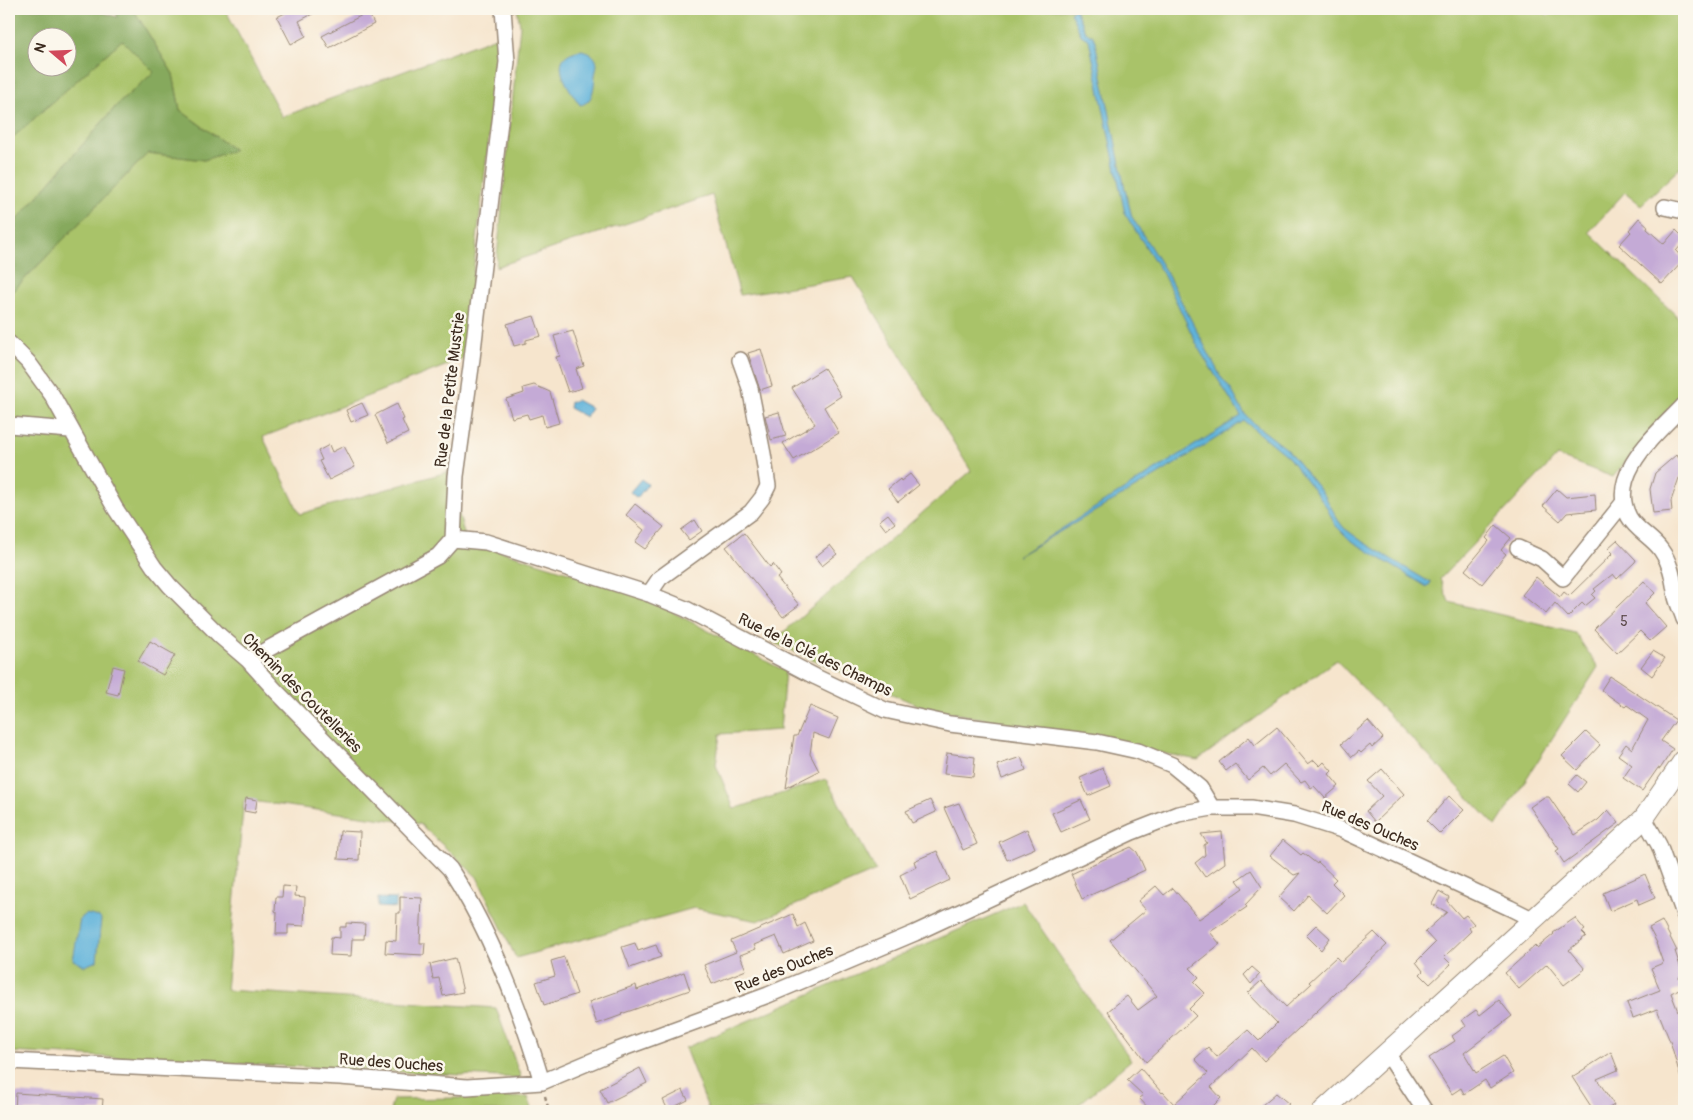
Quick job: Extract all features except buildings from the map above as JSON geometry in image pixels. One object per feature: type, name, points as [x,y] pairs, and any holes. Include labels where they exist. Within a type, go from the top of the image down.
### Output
[{"type":"main road","points":[[1323,1111],[1644,818],[1684,760]]},
{"type":"street","name":"Rue de la Petite Mustrie","points":[[453,539],[456,476],[472,367],[507,62],[503,9]]},
{"type":"street","points":[[1665,207],[1684,211]]},
{"type":"street","name":"Chemin des Coutelleries","points":[[9,343],[28,362],[52,395],[115,508],[154,567],[170,586],[220,636],[248,660],[450,869],[495,952],[514,998],[542,1082]]},
{"type":"street","points":[[649,594],[660,578],[751,512],[762,498],[768,486],[750,388],[740,360]]},
{"type":"street","points":[[1684,405],[1642,449],[1631,466],[1626,476],[1623,503],[1630,519],[1662,551],[1672,570],[1677,600],[1684,619]]},
{"type":"street","points":[[9,426],[70,430]]},
{"type":"street","points":[[1518,548],[1542,559],[1563,578],[1623,503]]},
{"type":"street","name":"Rue de la Clé des Champs","points":[[453,539],[486,542],[649,594],[686,609],[816,677],[885,710],[950,724],[1097,742],[1138,751],[1172,765],[1200,788],[1212,808]]},
{"type":"street","points":[[248,660],[438,556],[453,539]]},
{"type":"street","name":"Rue des Ouches","points":[[9,1060],[340,1077],[468,1086],[542,1082],[618,1050],[768,995],[915,933],[1132,832],[1178,814],[1212,808],[1251,808],[1294,815],[1342,830],[1532,920]]},
{"type":"street","points":[[1644,818],[1659,845],[1684,914]]},
{"type":"street","points":[[1387,1053],[1425,1111]]},
{"type":"green space","points":[[9,9],[90,9],[118,17],[114,9],[133,9],[173,74],[180,110],[234,150],[204,160],[148,153],[9,295],[9,229],[118,104],[154,72],[122,40],[9,141]]},
{"type":"green space","points":[[133,9],[225,9],[282,117],[501,35],[463,359],[263,437],[300,514],[447,472],[466,540],[638,594],[785,671],[780,730],[720,734],[716,765],[734,809],[826,779],[876,871],[758,921],[694,908],[516,958],[477,877],[420,824],[244,800],[226,990],[496,1008],[521,1078],[9,1052],[9,295],[148,153],[204,160],[233,149],[180,110],[173,74]]},
{"type":"green space","points":[[517,9],[1541,9],[1548,16],[1554,9],[1684,9],[1684,164],[1641,205],[1625,192],[1589,232],[1684,323],[1684,390],[1613,477],[1557,456],[1440,579],[1449,602],[1575,633],[1598,667],[1496,826],[1336,660],[1198,760],[922,707],[772,642],[971,471],[853,277],[740,295],[712,195],[496,267],[520,25]]},
{"type":"green space","points":[[122,40],[155,72],[118,104],[9,229],[9,141]]},
{"type":"green space","points":[[1023,902],[1131,1060],[1071,1111],[709,1111],[685,1048]]},
{"type":"green space","points":[[528,1097],[533,1111],[390,1111],[393,1099]]},
{"type":"water","points":[[1075,9],[1085,31],[1093,36],[1095,41],[1132,217],[1166,272],[1221,377],[1252,422],[1287,449],[1325,496],[1344,528],[1363,542],[1431,583],[1427,587],[1350,540],[1335,525],[1326,506],[1288,457],[1244,421],[1156,476],[1018,556],[1241,416],[1200,351],[1163,274],[1125,214],[1089,40],[1081,35],[1070,12]]},
{"type":"water","points":[[582,50],[591,54],[597,63],[591,98],[585,104],[580,105],[565,81],[561,65],[564,58],[570,53]]},
{"type":"water","points":[[576,400],[591,408],[586,417],[569,408],[570,402]]},
{"type":"water","points":[[641,479],[648,484],[637,498],[630,492]]},
{"type":"water","points":[[378,898],[396,899],[396,908],[378,907]]},
{"type":"water","points":[[86,914],[101,919],[97,961],[85,966],[73,960],[80,919]]}]
